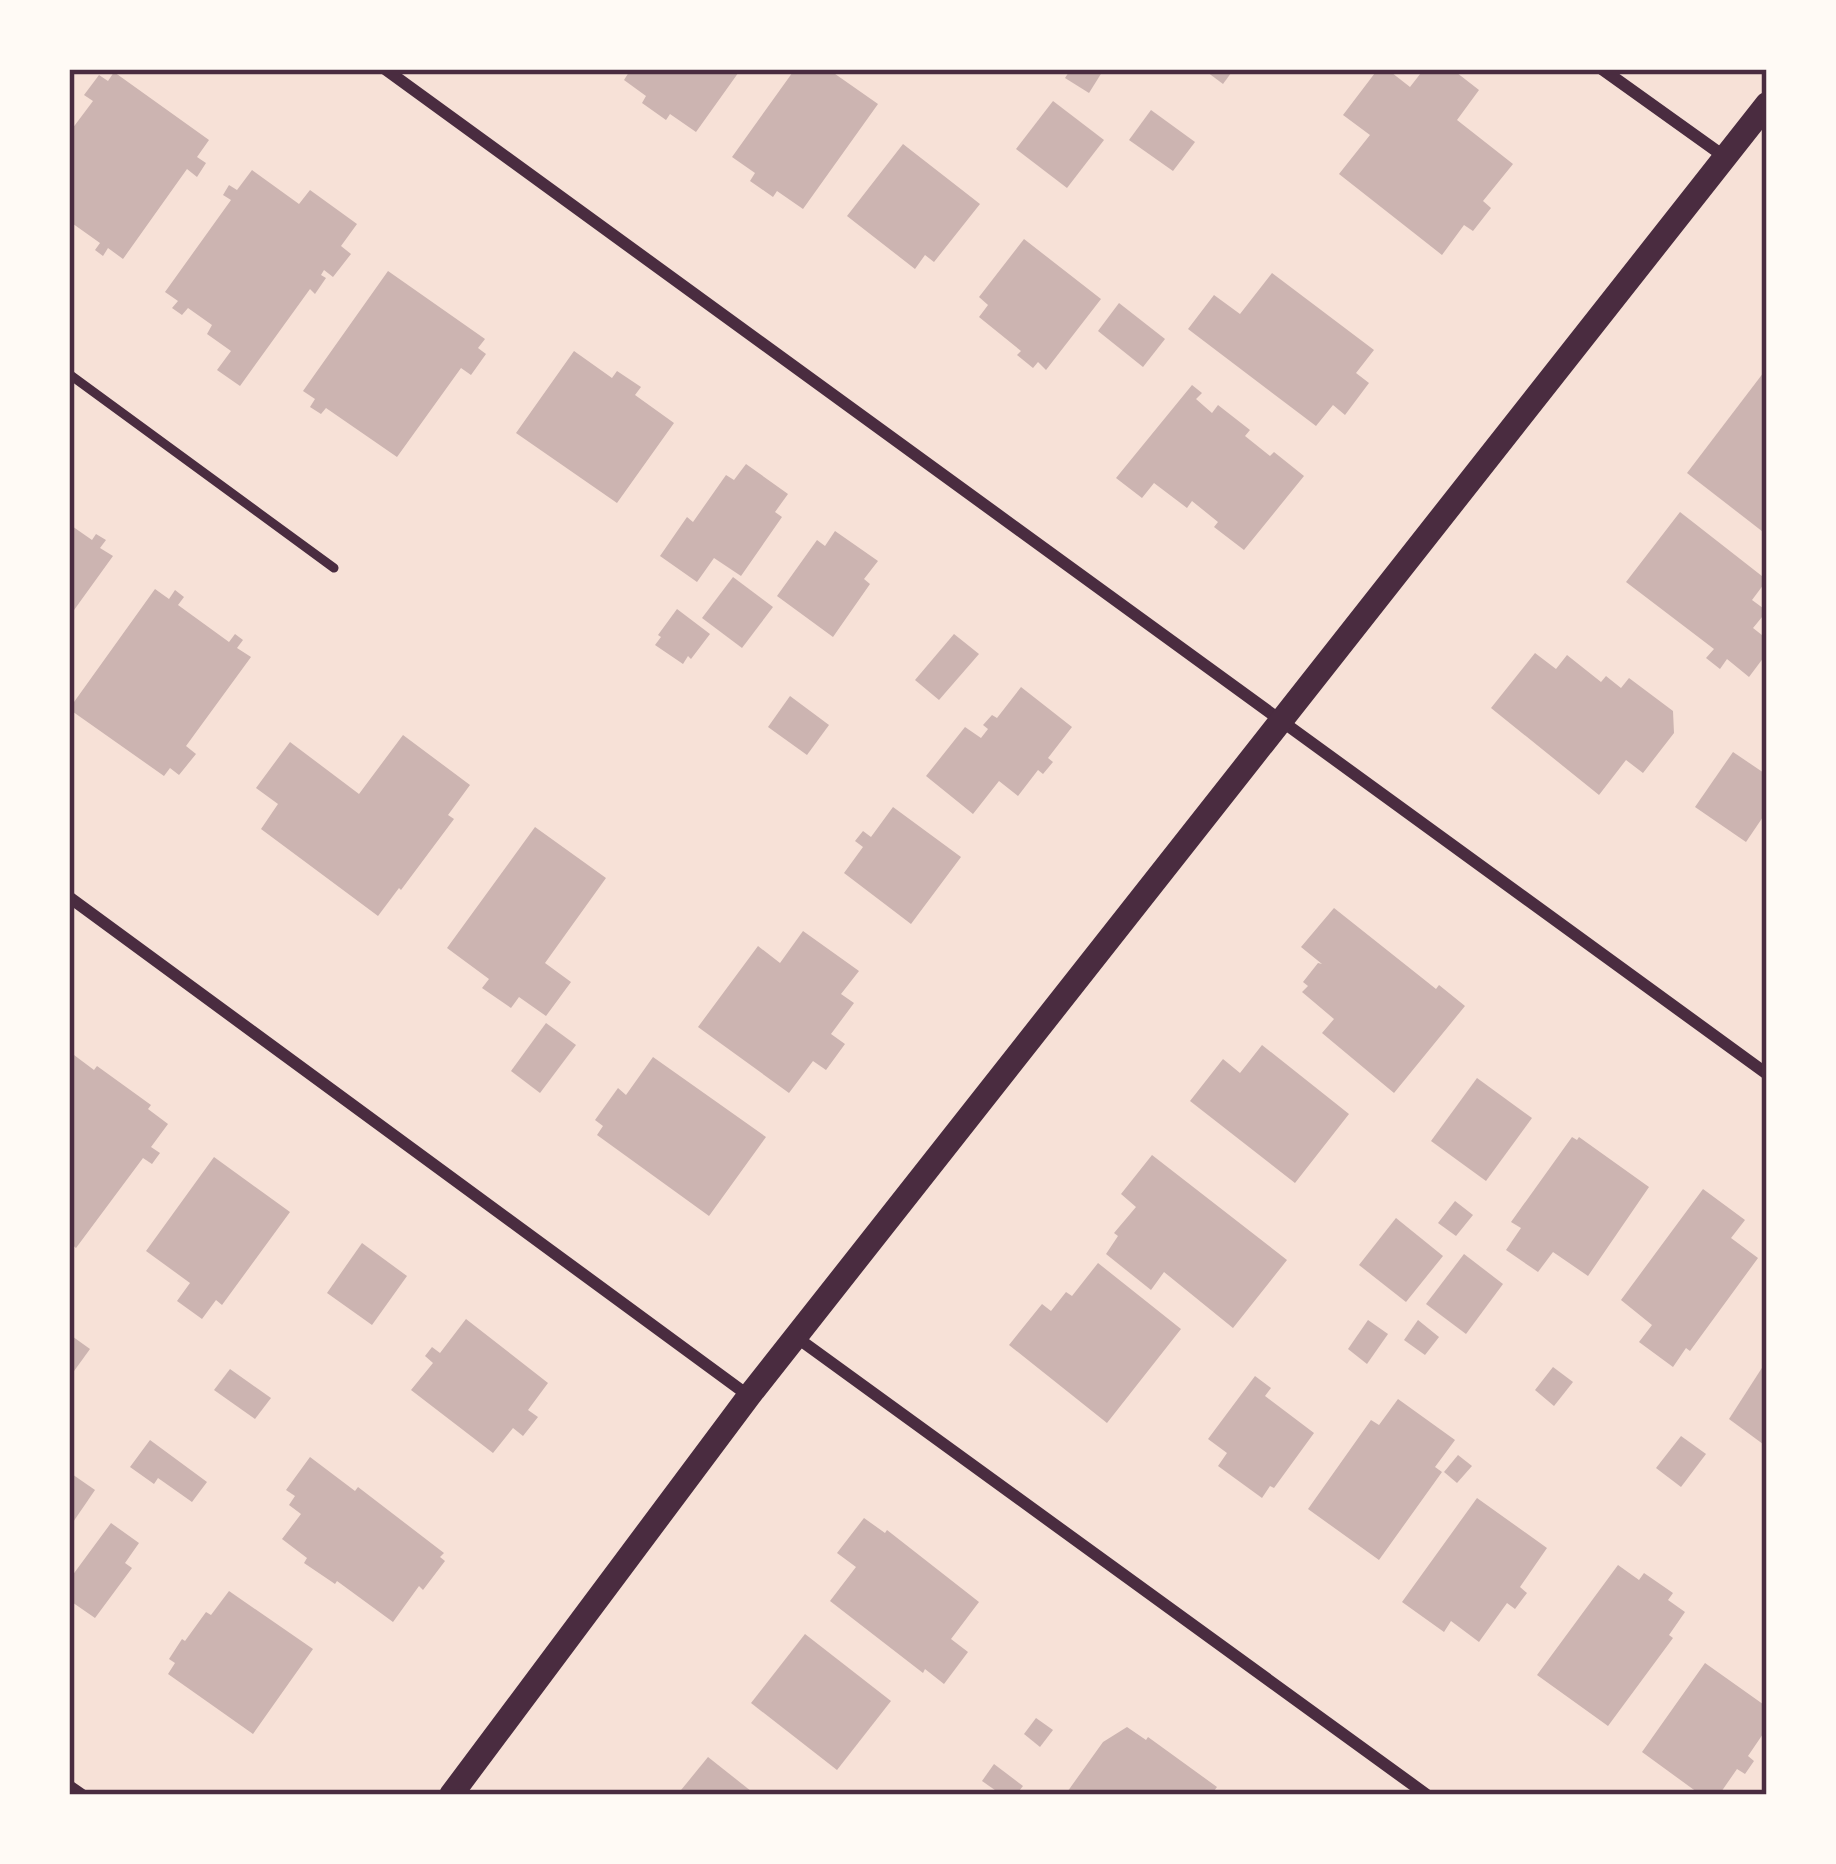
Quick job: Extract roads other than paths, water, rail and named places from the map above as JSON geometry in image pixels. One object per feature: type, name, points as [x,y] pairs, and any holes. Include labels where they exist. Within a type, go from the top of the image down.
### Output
[{"type":"main road","points":[[451,1795],[749,1396],[1767,104]]},
{"type":"street","points":[[386,69],[1767,1074]]},
{"type":"street","points":[[1601,69],[1726,158]]},
{"type":"street","points":[[69,897],[749,1396]]},
{"type":"street","points":[[796,1337],[1427,1795]]},
{"type":"street","points":[[69,1786],[82,1795]]},
{"type":"lane","points":[[69,374],[334,568]]}]
